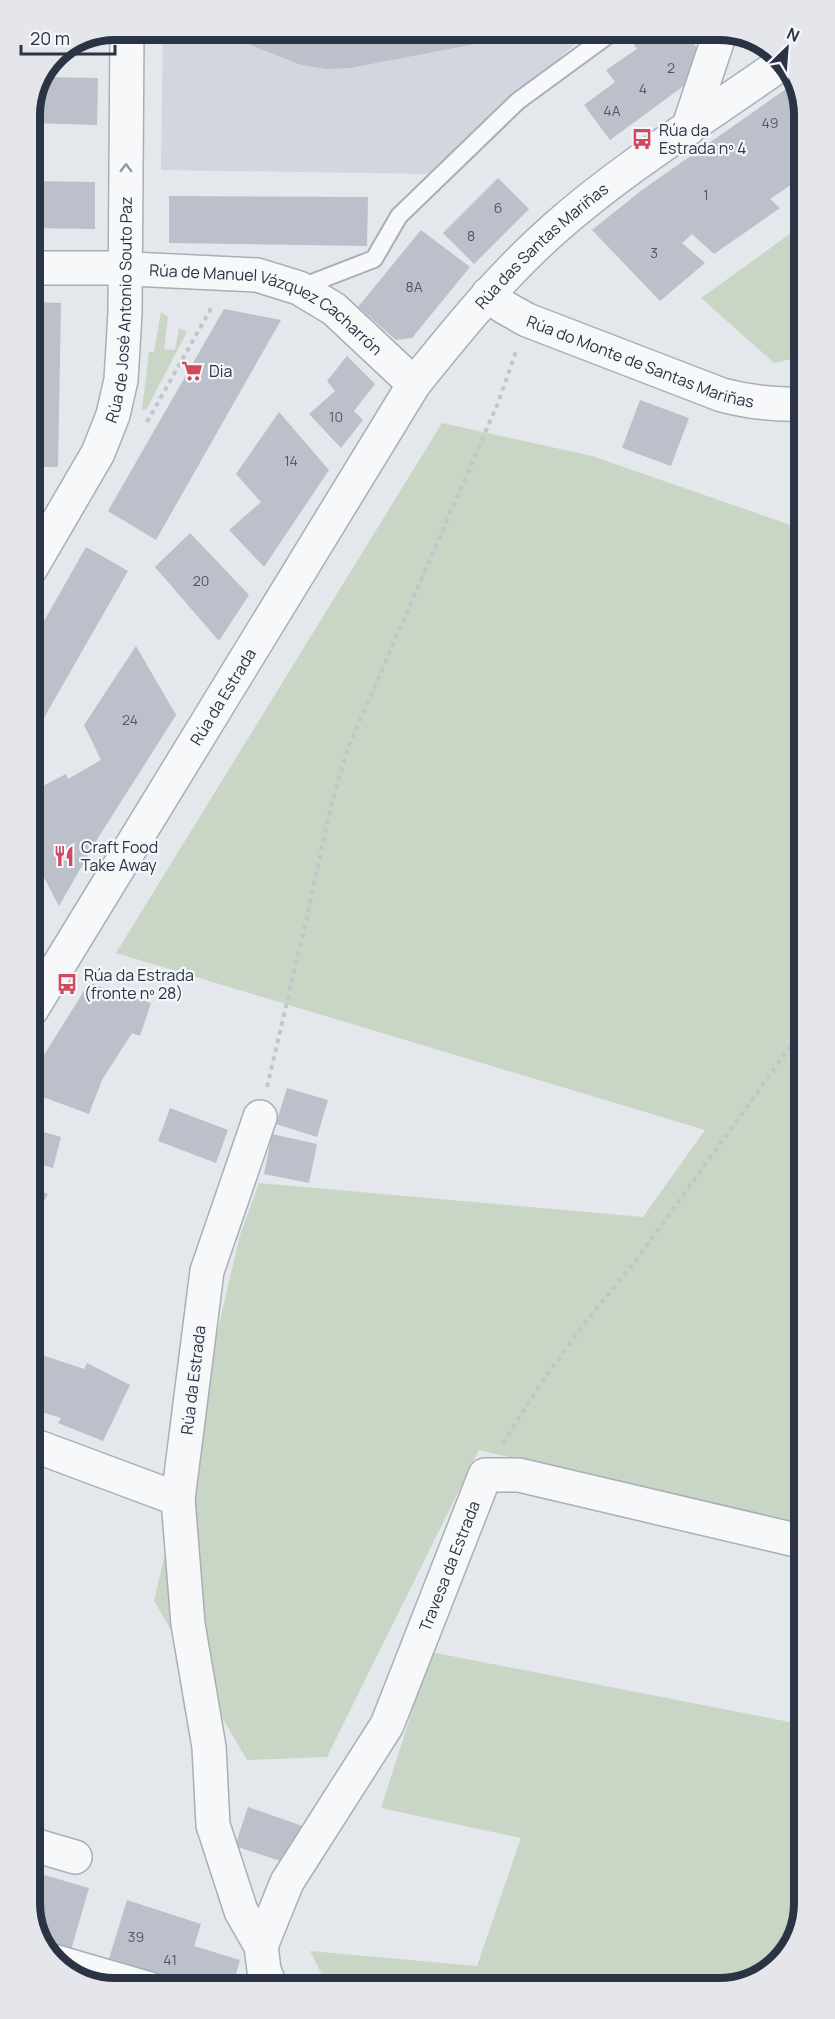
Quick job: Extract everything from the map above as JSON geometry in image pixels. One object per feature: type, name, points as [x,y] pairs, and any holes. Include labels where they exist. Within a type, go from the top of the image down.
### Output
[{"type":"street","name":"Rúa de José Antonio Souto Paz","points":[[41,549],[98,453],[113,415],[122,380],[125,313],[127,40]]},
{"type":"street","points":[[688,129],[718,41]]},
{"type":"street","name":"Rúa das Santas Mariñas","points":[[414,384],[488,294],[546,237],[588,201],[761,78]]},
{"type":"street","name":"Rúa de Manuel Vázquez Cacharrón","points":[[41,268],[124,268],[257,275],[299,288],[334,309],[414,384]]},
{"type":"street","name":"Rúa do Monte de Santas Mariñas","points":[[488,294],[504,307],[527,320],[722,394],[747,402],[794,404]]},
{"type":"street","name":"Rúa da Estrada","points":[[41,995],[414,384]]},
{"type":"street","name":"Rúa da Estrada","points":[[178,1499],[207,1271],[260,1117]]},
{"type":"street","points":[[40,1448],[178,1499],[188,1624],[209,1747],[213,1825],[241,1911],[261,1946],[267,1978]]},
{"type":"street","points":[[485,1475],[519,1475],[794,1540]]},
{"type":"street","name":"Travesa da Estrada","points":[[261,1946],[287,1882],[387,1725],[485,1475]]},
{"type":"street","points":[[40,1847],[75,1857]]},
{"type":"street","points":[[79,1968],[112,1978]]},
{"type":"lane","points":[[299,288],[374,259],[399,216],[518,101],[600,41]]},
{"type":"path","points":[[141,432],[218,297]]},
{"type":"path","points":[[260,1117],[331,805],[348,748],[498,403],[527,320]]},
{"type":"path","points":[[485,1475],[545,1378],[584,1324],[670,1215],[794,1042]]},
{"type":"shaded area","points":[[163,40],[578,41],[433,174],[161,170]]},
{"type":"green space","points":[[794,231],[794,359],[774,363],[701,298]]},
{"type":"green space","points":[[161,312],[168,317],[164,349],[175,350],[179,328],[187,332],[146,410],[142,409],[149,352],[154,352]]},
{"type":"green space","points":[[442,423],[592,456],[794,526],[794,1524],[479,1450],[327,1757],[247,1760],[154,1601],[240,1235],[259,1183],[643,1217],[705,1130],[116,953]]},
{"type":"green space","points":[[431,1652],[794,1723],[793,1918],[787,1936],[776,1953],[757,1968],[734,1977],[324,1978],[310,1951],[477,1966],[521,1838],[381,1808]]},
{"type":"building","points":[[239,40],[492,41],[350,68],[327,69],[301,65]]},
{"type":"building","points":[[640,41],[692,41],[699,52],[685,85],[610,140],[584,105],[615,82],[606,70],[637,49],[634,45]]},
{"type":"building","points":[[52,77],[98,78],[97,125],[41,123],[43,96]]},
{"type":"building","points":[[788,87],[793,101],[794,116],[794,183],[770,199],[780,208],[714,254],[692,234],[682,243],[705,263],[660,301],[592,230],[642,190]]},
{"type":"building","points":[[498,178],[529,209],[474,264],[443,233]]},
{"type":"building","points":[[41,181],[95,182],[95,229],[41,228]]},
{"type":"building","points":[[169,196],[368,197],[367,246],[169,243]]},
{"type":"building","points":[[421,230],[470,267],[412,338],[396,340],[358,307]]},
{"type":"building","points":[[41,302],[61,303],[58,467],[41,467]]},
{"type":"building","points":[[224,309],[281,320],[156,540],[108,511]]},
{"type":"building","points":[[347,356],[375,384],[354,411],[363,420],[341,448],[309,414],[335,391],[327,381]]},
{"type":"building","points":[[640,400],[689,418],[671,466],[622,448]]},
{"type":"building","points":[[279,412],[329,470],[264,567],[229,530],[261,502],[236,474]]},
{"type":"building","points":[[190,533],[249,595],[219,641],[155,567]]},
{"type":"building","points":[[86,547],[128,571],[41,723],[41,627]]},
{"type":"building","points":[[136,646],[176,715],[98,838],[59,906],[41,871],[41,787],[66,774],[68,779],[101,760],[84,725]]},
{"type":"building","points":[[89,983],[151,1003],[140,1036],[132,1033],[102,1080],[89,1114],[40,1096],[42,1058]]},
{"type":"building","points":[[287,1088],[328,1100],[317,1137],[276,1124]]},
{"type":"building","points":[[170,1108],[228,1130],[216,1163],[158,1141]]},
{"type":"building","points":[[40,1131],[61,1137],[53,1168],[40,1164]]},
{"type":"building","points":[[272,1134],[317,1144],[309,1183],[264,1174]]},
{"type":"building","points":[[40,1191],[48,1194],[40,1208]]},
{"type":"building","points":[[40,1354],[84,1369],[87,1363],[130,1385],[103,1441],[58,1423],[61,1418],[40,1411]]},
{"type":"building","points":[[248,1807],[305,1827],[292,1865],[235,1846]]},
{"type":"building","points":[[40,1874],[89,1888],[71,1950],[53,1945],[48,1936],[40,1903]]},
{"type":"building","points":[[127,1900],[201,1924],[194,1946],[240,1960],[235,1978],[148,1978],[108,1962]]},
{"type":"place","name":"Rúa da Estrada nº 4","points":[[642,139]]},
{"type":"place","name":"Dia","points":[[192,371]]},
{"type":"place","name":"Craft Food Take Away","points":[[64,856]]},
{"type":"place","name":"Rúa da Estrada (fronte nº 28)","points":[[67,984]]}]
